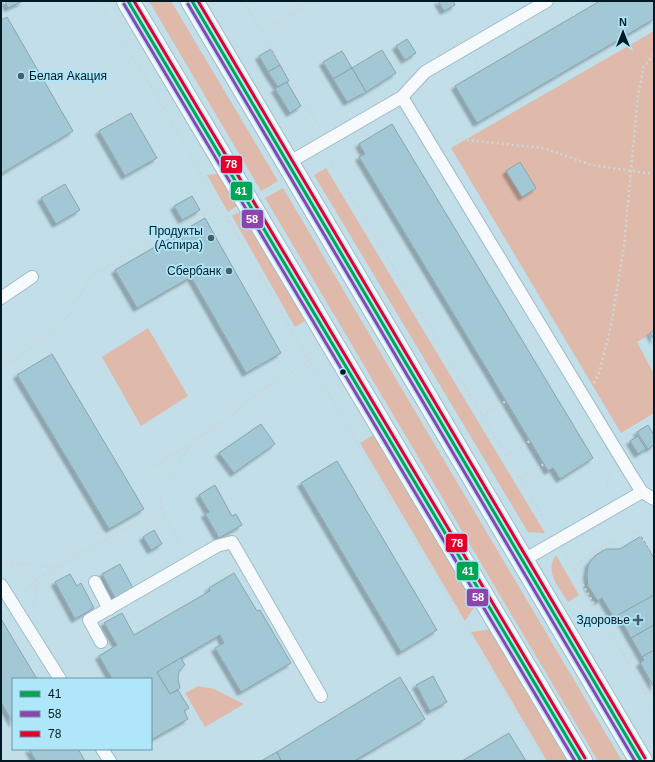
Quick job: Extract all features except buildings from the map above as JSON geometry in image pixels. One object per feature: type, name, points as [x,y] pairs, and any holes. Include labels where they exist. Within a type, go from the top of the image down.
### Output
[{"type":"main road","points":[[128,1],[581,761]]},
{"type":"main road","points":[[192,1],[641,761]]},
{"type":"lane","points":[[288,163],[402,97],[425,72],[547,1]]},
{"type":"lane","points":[[402,97],[642,492],[654,499]]},
{"type":"lane","points":[[1,298],[32,277]]},
{"type":"lane","points":[[522,561],[642,492]]},
{"type":"lane","points":[[101,642],[89,620],[218,546],[232,542],[321,696]]},
{"type":"lane","points":[[95,582],[109,609]]},
{"type":"lane","points":[[1,585],[59,678]]},
{"type":"lane","points":[[103,750],[110,761]]},
{"type":"path","points":[[98,1],[168,115],[218,205],[226,216],[309,361],[545,761]]},
{"type":"path","points":[[243,1],[327,140]]},
{"type":"path","points":[[262,31],[305,6],[302,1]]},
{"type":"path","points":[[566,1],[574,16]]},
{"type":"path","points":[[586,400],[599,373],[611,326],[624,246],[638,95],[644,66],[654,55]]},
{"type":"path","points":[[425,135],[464,141],[544,148],[590,165],[631,172],[654,174]]},
{"type":"path","points":[[327,155],[520,478],[654,708]]},
{"type":"path","points":[[1,368],[61,327],[92,275],[218,205]]},
{"type":"path","points":[[147,471],[226,420],[257,393],[309,361]]},
{"type":"path","points":[[482,416],[506,401]]},
{"type":"path","points":[[506,455],[530,441]]},
{"type":"path","points":[[183,552],[161,508],[160,495],[191,442]]},
{"type":"path","points":[[1,444],[1,456]]},
{"type":"path","points":[[604,500],[614,446]]},
{"type":"path","points":[[520,478],[544,464]]},
{"type":"path","points":[[12,602],[38,578],[161,508]]},
{"type":"path","points":[[574,570],[584,559],[632,532],[639,532],[654,554]]},
{"type":"path","points":[[1,562],[58,567]]},
{"type":"shaded area","points":[[149,1],[171,1],[278,181],[261,191]]},
{"type":"shaded area","points":[[654,31],[654,332],[637,342],[654,374],[654,413],[621,433],[451,148]]},
{"type":"shaded area","points":[[326,168],[545,533],[528,532],[314,175]]},
{"type":"shaded area","points":[[225,173],[241,203],[228,212],[207,175]]},
{"type":"shaded area","points":[[283,188],[622,761],[598,761],[265,198]]},
{"type":"shaded area","points":[[245,209],[308,319],[295,327],[232,216]]},
{"type":"shaded area","points":[[148,328],[188,396],[141,426],[102,357]]},
{"type":"shaded area","points":[[377,433],[477,603],[465,621],[360,443]]},
{"type":"shaded area","points":[[556,555],[579,595],[568,602],[557,585],[552,573],[553,561]]},
{"type":"shaded area","points":[[493,629],[569,761],[547,761],[471,632]]},
{"type":"shaded area","points":[[198,686],[214,689],[244,704],[205,727],[185,693]]},
{"type":"transit line","name":"41","points":[[128,1],[581,761]]},
{"type":"transit line","name":"78","points":[[134,1],[585,758]]},
{"type":"transit line","name":"41","points":[[192,1],[641,761]]},
{"type":"transit line","name":"78","points":[[198,1],[645,758]]},
{"type":"transit line","name":"58","points":[[124,4],[575,761]]},
{"type":"transit line","name":"58","points":[[188,4],[635,761]]},
{"type":"place","name":"Белая Акация","points":[[21,76]]},
{"type":"place","name":"Продукты (Аспира)","points":[[211,238]]},
{"type":"place","name":"Сбербанк","points":[[229,271]]},
{"type":"place","name":"Здоровье","points":[[638,620]]}]
